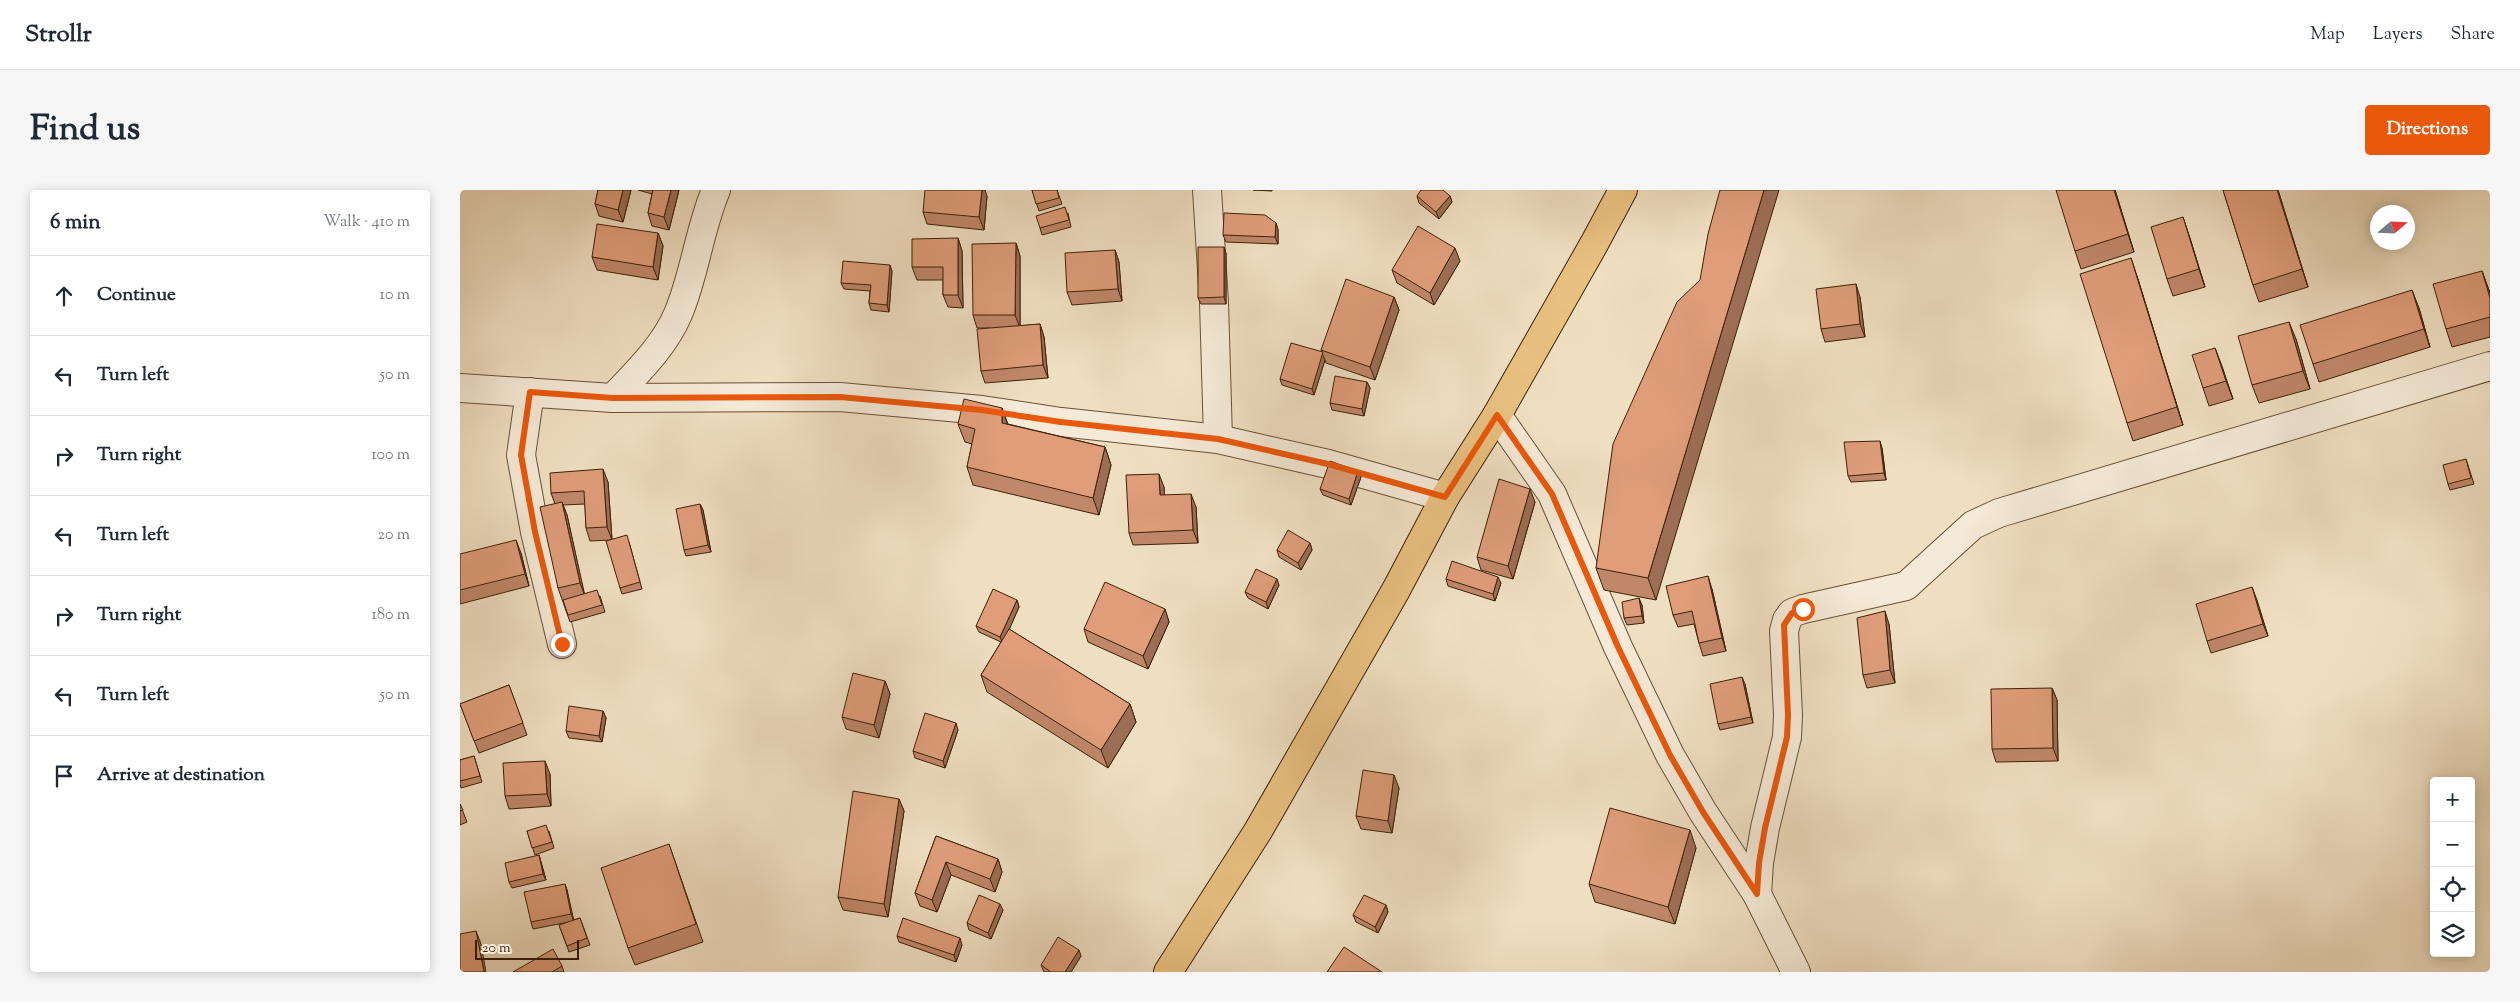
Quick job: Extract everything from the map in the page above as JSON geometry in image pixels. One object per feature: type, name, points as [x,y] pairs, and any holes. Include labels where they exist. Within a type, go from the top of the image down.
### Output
[{"type":"main road","points":[[1168,972],[1258,831],[1396,590],[1445,497],[1497,415],[1623,190]]},
{"type":"street","points":[[613,398],[659,347],[678,315],[690,280],[704,216],[716,190]]},
{"type":"street","points":[[1207,190],[1214,302],[1218,439]]},
{"type":"street","points":[[1757,894],[1759,863],[1765,828],[1787,737],[1788,715],[1784,631],[1786,620],[1792,613],[1817,605],[1906,586],[1973,525],[1999,514],[2490,366]]},
{"type":"street","points":[[460,388],[613,398],[840,397],[982,410],[1061,422],[1218,439],[1328,464],[1445,497]]},
{"type":"street","points":[[530,392],[521,455],[535,532],[562,644]]},
{"type":"street","points":[[1497,415],[1552,494],[1618,647],[1670,755],[1703,812],[1757,894],[1796,972]]},
{"type":"building","points":[[598,190],[623,190],[618,210],[595,204]]},
{"type":"building","points":[[653,190],[671,190],[664,217],[648,213]]},
{"type":"building","points":[[925,190],[982,190],[979,217],[923,212]]},
{"type":"building","points":[[1032,190],[1057,190],[1059,198],[1036,204]]},
{"type":"building","points":[[1421,190],[1443,190],[1450,196],[1436,212],[1417,196]]},
{"type":"building","points":[[1720,190],[1764,190],[1648,578],[1596,568],[1613,444],[1677,302],[1700,280],[1708,234]]},
{"type":"building","points":[[2056,190],[2114,190],[2128,234],[2075,251]]},
{"type":"building","points":[[2223,190],[2277,190],[2302,269],[2253,285]]},
{"type":"building","points":[[1065,207],[1069,220],[1040,228],[1036,216]]},
{"type":"building","points":[[1224,213],[1265,215],[1276,223],[1275,237],[1223,235]]},
{"type":"building","points":[[2183,217],[2199,269],[2167,279],[2151,227]]},
{"type":"building","points":[[597,224],[658,233],[653,267],[592,257]]},
{"type":"building","points":[[1418,226],[1455,248],[1430,293],[1392,270]]},
{"type":"building","points":[[958,238],[958,295],[943,295],[943,267],[912,267],[912,239]]},
{"type":"building","points":[[1016,243],[1015,315],[973,315],[972,244]]},
{"type":"building","points":[[1198,247],[1224,247],[1224,297],[1198,298]]},
{"type":"building","points":[[1115,250],[1118,289],[1067,292],[1065,253]]},
{"type":"building","points":[[2131,258],[2177,407],[2127,423],[2080,274]]},
{"type":"building","points":[[843,261],[890,265],[887,305],[869,303],[871,285],[841,283]]},
{"type":"building","points":[[2482,271],[2490,298],[2490,317],[2446,329],[2433,284]]},
{"type":"building","points":[[1346,279],[1394,297],[1370,367],[1321,350]]},
{"type":"building","points":[[1856,284],[1860,324],[1821,329],[1816,289]]},
{"type":"building","points":[[2412,290],[2424,329],[2313,364],[2300,325]]},
{"type":"building","points":[[2289,322],[2303,371],[2252,385],[2238,336]]},
{"type":"building","points":[[1040,324],[1043,365],[981,371],[977,329]]},
{"type":"building","points":[[1291,343],[1323,352],[1312,389],[1280,379]]},
{"type":"building","points":[[2215,348],[2226,381],[2203,388],[2192,355]]},
{"type":"building","points":[[1335,376],[1367,382],[1362,409],[1330,403]]},
{"type":"building","points":[[964,399],[1002,408],[1002,423],[1105,447],[1093,498],[967,467],[975,429],[958,424]]},
{"type":"building","points":[[1880,441],[1884,473],[1848,476],[1844,442]]},
{"type":"building","points":[[2466,459],[2471,478],[2448,484],[2443,465]]},
{"type":"building","points":[[1330,461],[1358,471],[1349,499],[1320,489]]},
{"type":"building","points":[[603,469],[607,527],[586,528],[584,491],[551,493],[550,473]]},
{"type":"building","points":[[1159,474],[1160,495],[1191,494],[1193,530],[1129,533],[1126,475]]},
{"type":"building","points":[[1499,479],[1530,489],[1508,566],[1477,557]]},
{"type":"building","points":[[562,502],[580,583],[558,588],[540,507]]},
{"type":"building","points":[[700,504],[708,545],[684,550],[676,509]]},
{"type":"building","points":[[1288,530],[1310,543],[1298,563],[1277,550]]},
{"type":"building","points":[[627,535],[640,582],[620,588],[606,541]]},
{"type":"building","points":[[516,540],[525,574],[460,590],[460,554]]},
{"type":"building","points":[[1452,561],[1498,577],[1493,594],[1446,579]]},
{"type":"building","points":[[1256,569],[1277,579],[1266,602],[1245,592]]},
{"type":"building","points":[[1708,576],[1722,638],[1699,643],[1692,611],[1673,615],[1666,586]]},
{"type":"building","points":[[1105,582],[1165,609],[1143,656],[1084,629]]},
{"type":"building","points":[[2252,587],[2263,624],[2207,641],[2196,604]]},
{"type":"building","points":[[993,589],[1017,600],[1000,637],[976,626]]},
{"type":"building","points":[[597,590],[602,605],[568,615],[563,600]]},
{"type":"building","points":[[1639,598],[1642,616],[1624,618],[1622,602]]},
{"type":"building","points":[[1885,611],[1890,670],[1863,675],[1857,618]]},
{"type":"building","points":[[1009,629],[1130,704],[1101,750],[981,675]]},
{"type":"building","points":[[853,673],[885,681],[874,725],[842,717]]},
{"type":"building","points":[[1742,677],[1751,717],[1718,724],[1710,684]]},
{"type":"building","points":[[509,685],[523,723],[474,741],[460,704]]},
{"type":"building","points":[[2052,688],[2053,748],[1992,749],[1991,689]]},
{"type":"building","points":[[569,706],[603,711],[599,736],[566,731]]},
{"type":"building","points":[[925,713],[956,723],[943,761],[913,751]]},
{"type":"building","points":[[474,756],[480,776],[460,781],[460,760]]},
{"type":"building","points":[[545,761],[547,794],[505,796],[503,763]]},
{"type":"building","points":[[1363,770],[1394,775],[1388,821],[1356,816]]},
{"type":"building","points":[[853,791],[899,799],[884,904],[838,897]]},
{"type":"building","points":[[1610,808],[1690,830],[1668,907],[1589,884]]},
{"type":"building","points":[[546,825],[552,842],[532,848],[527,831]]},
{"type":"building","points":[[936,836],[998,859],[990,879],[946,862],[932,900],[915,893]]},
{"type":"building","points":[[669,844],[696,924],[628,948],[601,868]]},
{"type":"building","points":[[539,855],[543,874],[509,882],[505,863]]},
{"type":"building","points":[[565,884],[571,914],[531,922],[524,892]]},
{"type":"building","points":[[979,895],[1000,904],[988,933],[967,923]]},
{"type":"building","points":[[1364,895],[1386,905],[1375,927],[1353,915]]},
{"type":"building","points":[[580,918],[587,938],[567,946],[559,925]]},
{"type":"building","points":[[903,918],[960,938],[954,955],[897,936]]},
{"type":"building","points":[[476,931],[484,972],[460,972],[460,934]]},
{"type":"building","points":[[1058,937],[1079,950],[1065,972],[1051,972],[1041,965]]},
{"type":"building","points":[[1344,947],[1382,972],[1327,972]]},
{"type":"building","points":[[553,949],[562,966],[552,972],[513,972]]},
{"type":"route","points":[[562,644],[535,532],[521,455],[530,392],[613,398],[840,397],[982,410],[1061,422],[1218,439],[1328,464],[1445,497],[1497,415],[1552,494],[1618,647],[1670,755],[1703,812],[1757,894],[1759,863],[1765,828],[1787,737],[1788,715],[1784,625],[1792,613],[1803,609]]}]
